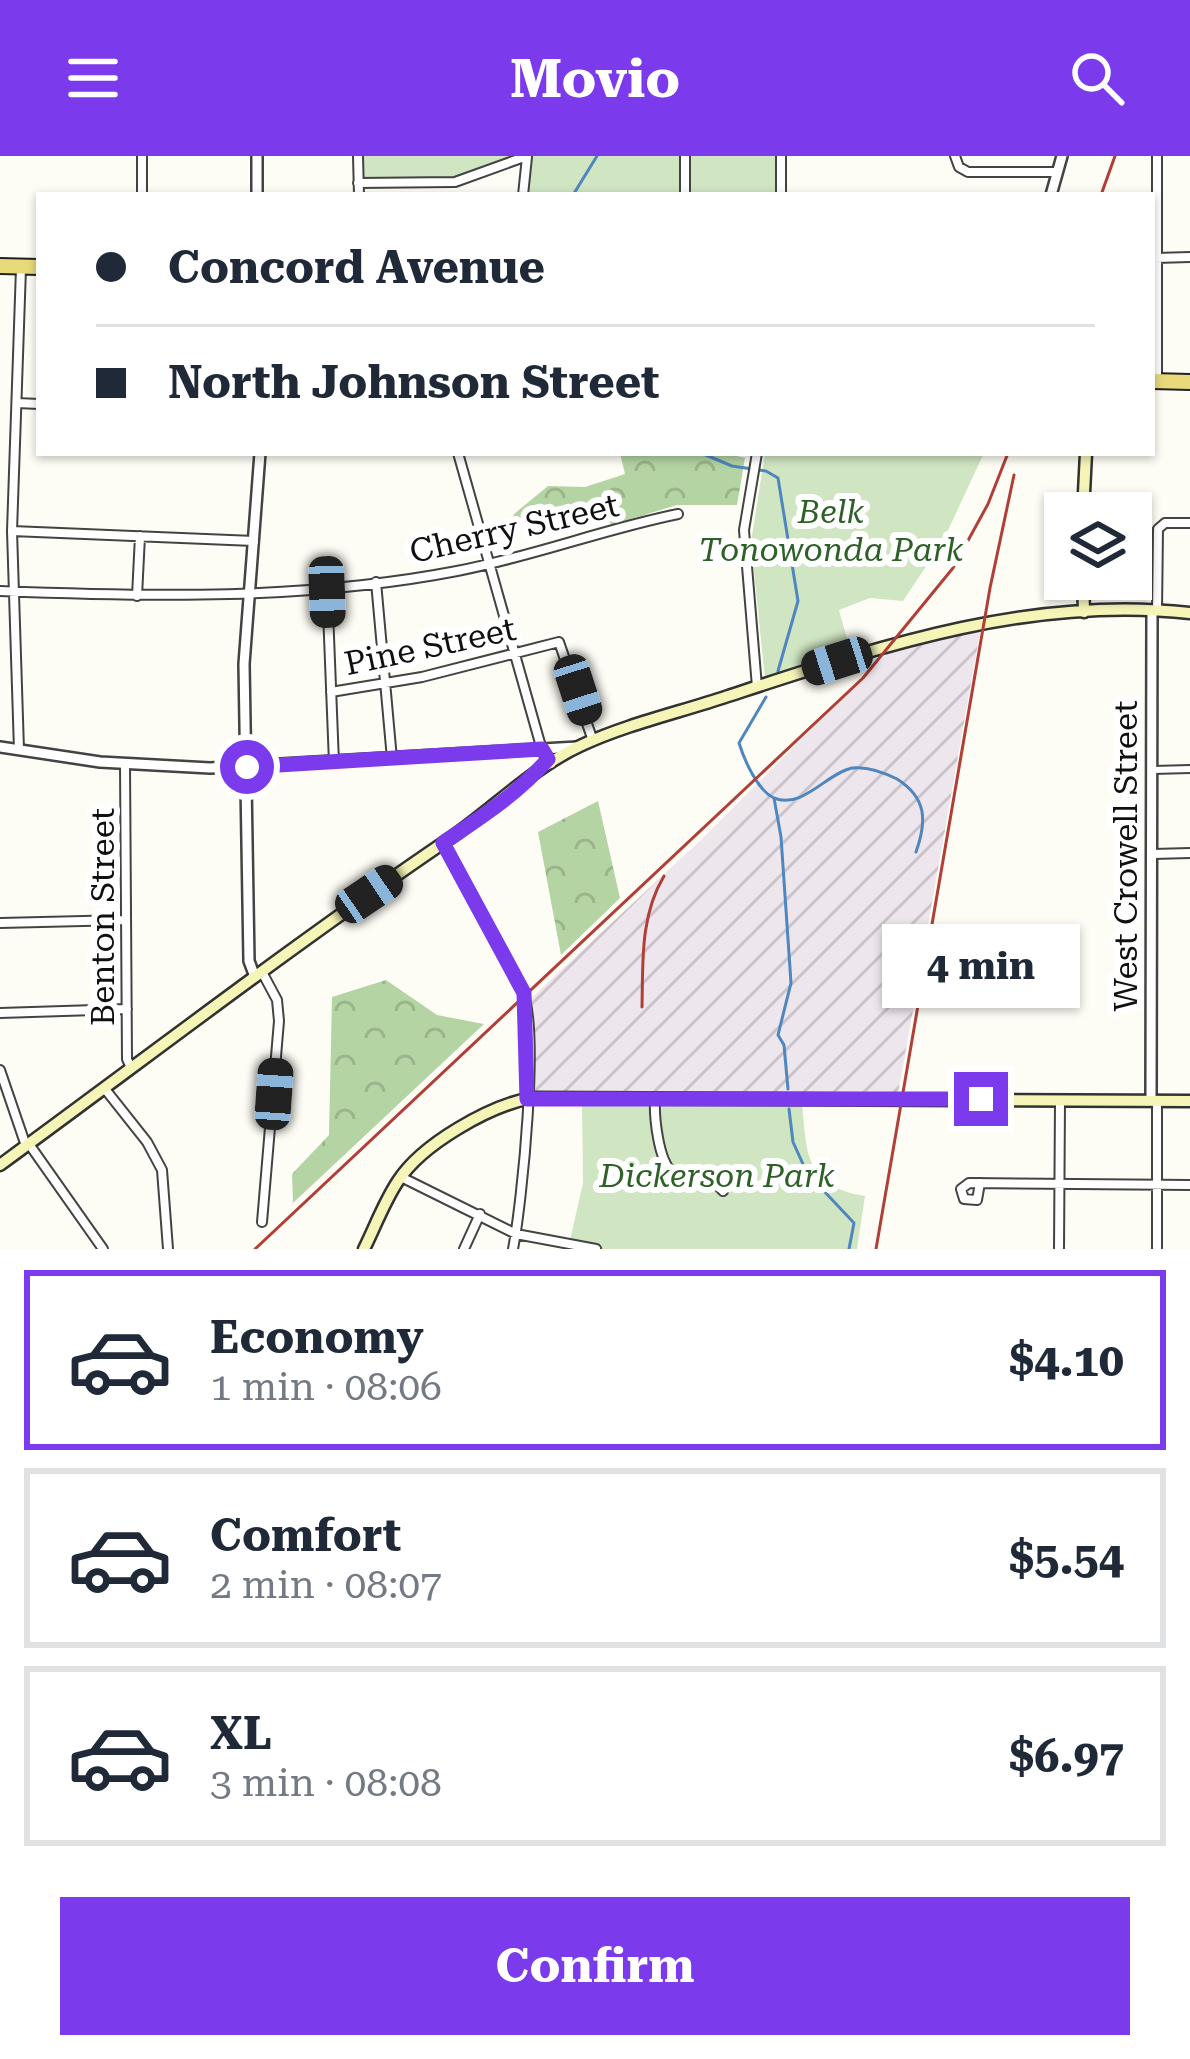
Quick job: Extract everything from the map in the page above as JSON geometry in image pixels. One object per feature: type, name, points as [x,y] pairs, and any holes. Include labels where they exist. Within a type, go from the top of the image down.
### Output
[{"type":"main road","points":[[0,266],[36,267]]},
{"type":"main road","points":[[1155,382],[1190,382]]},
{"type":"main road","points":[[1084,492],[1085,456]]},
{"type":"main road","points":[[1084,600],[1084,612]]},
{"type":"main road","points":[[0,1165],[501,802],[545,761],[757,687],[958,626],[1084,612],[1190,614]]},
{"type":"main road","points":[[364,1249],[401,1177],[424,1154],[490,1111],[527,1099],[1190,1101]]},
{"type":"street","points":[[142,156],[142,192]]},
{"type":"street","points":[[256,156],[256,192]]},
{"type":"street","points":[[358,156],[359,192]]},
{"type":"street","points":[[358,183],[455,182],[526,156],[523,192]]},
{"type":"street","points":[[685,156],[685,192]]},
{"type":"street","points":[[781,156],[781,192]]},
{"type":"street","points":[[956,156],[959,167],[968,172],[1058,172]]},
{"type":"street","points":[[1052,192],[1062,156]]},
{"type":"street","points":[[1155,208],[1156,156]]},
{"type":"street","points":[[1155,259],[1190,257]]},
{"type":"street","points":[[19,749],[12,531],[21,267]]},
{"type":"street","points":[[16,403],[36,404]]},
{"type":"street","points":[[260,456],[244,664],[249,961],[272,988],[279,1021],[262,1222]]},
{"type":"street","points":[[0,746],[125,764],[247,767],[392,759],[545,761],[459,456]]},
{"type":"street","points":[[756,456],[745,543],[757,687]]},
{"type":"street","name":"Cherry Street","points":[[0,591],[137,596],[376,582],[461,571],[678,514]]},
{"type":"street","name":"West Crowell Street","points":[[1157,1249],[1153,770],[1158,529],[1165,523],[1190,523]]},
{"type":"street","points":[[12,531],[255,541]]},
{"type":"street","points":[[137,596],[140,536]]},
{"type":"street","points":[[376,582],[392,759]]},
{"type":"street","points":[[327,586],[334,763]]},
{"type":"street","name":"Pine Street","points":[[331,692],[562,644],[593,741]]},
{"type":"street","name":"Benton Street","points":[[125,764],[127,1060],[131,1068]]},
{"type":"street","points":[[1153,770],[1190,770]]},
{"type":"street","points":[[443,843],[524,993],[525,1167],[514,1249]]},
{"type":"street","points":[[1153,854],[1190,854]]},
{"type":"street","points":[[0,923],[125,920]]},
{"type":"street","points":[[0,1013],[127,1009]]},
{"type":"street","points":[[0,1070],[28,1145],[103,1249]]},
{"type":"street","points":[[105,1090],[147,1142],[162,1170],[168,1249]]},
{"type":"street","points":[[655,1098],[655,1128],[670,1171],[680,1177],[711,1178],[723,1191]]},
{"type":"street","points":[[1060,1100],[1060,1249]]},
{"type":"street","points":[[401,1177],[516,1234],[596,1249]]},
{"type":"street","points":[[980,1183],[1190,1185]]},
{"type":"street","points":[[464,1249],[480,1214]]},
{"type":"shaded area","points":[[981,627],[898,1094],[532,1093],[529,1000],[704,837],[891,650]]},
{"type":"green space","points":[[360,156],[525,156],[464,179],[360,181]]},
{"type":"green space","points":[[528,156],[776,156],[776,192],[525,192]]},
{"type":"green space","points":[[621,456],[745,458],[737,505],[677,505],[611,525],[606,510],[553,512],[511,526],[514,514],[548,486],[585,487],[625,474]]},
{"type":"green space","name":"Belk Tonowonda Park","points":[[765,456],[983,456],[943,541],[903,601],[870,598],[839,610],[851,653],[765,679],[751,542]]},
{"type":"green space","points":[[598,801],[620,898],[561,955],[538,832]]},
{"type":"green space","points":[[386,980],[437,1015],[484,1024],[293,1203],[292,1174],[329,1135],[332,997]]},
{"type":"green space","name":"Dickerson Park","points":[[582,1104],[802,1104],[808,1153],[820,1176],[831,1185],[865,1196],[857,1249],[568,1249],[583,1183]]},
{"type":"waterway","points":[[575,192],[597,156]]},
{"type":"waterway","points":[[708,456],[778,478],[798,601],[778,671]]},
{"type":"waterway","points":[[766,697],[739,743],[762,788],[774,798],[794,799],[852,768],[886,774],[907,786],[919,802],[923,820],[916,852]]},
{"type":"waterway","points":[[774,798],[791,983],[778,1035],[784,1045],[788,1089]]},
{"type":"waterway","points":[[789,1109],[793,1142],[807,1173],[854,1223],[849,1249]]},
{"type":"railway","points":[[1102,192],[1115,156]]},
{"type":"railway","points":[[255,1249],[863,678],[953,568],[988,504],[1007,456]]},
{"type":"railway","points":[[876,1249],[990,588],[1014,475]]},
{"type":"railway","points":[[642,1007],[647,923],[664,876]]},
{"type":"route","points":[[247,767],[542,749],[548,759],[539,770],[443,843],[524,993],[527,1099],[981,1099]]}]
